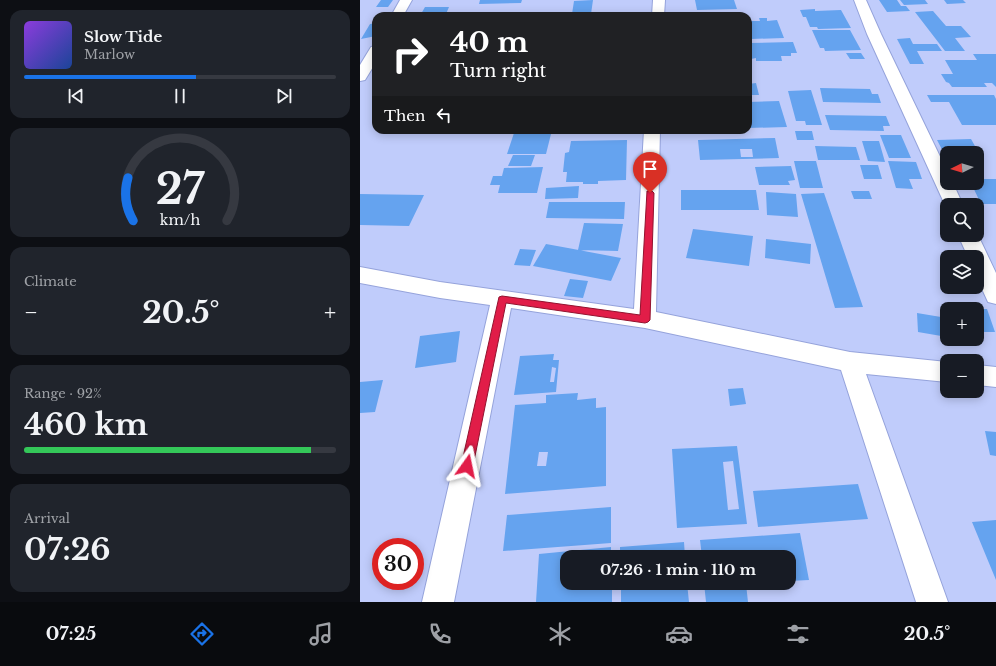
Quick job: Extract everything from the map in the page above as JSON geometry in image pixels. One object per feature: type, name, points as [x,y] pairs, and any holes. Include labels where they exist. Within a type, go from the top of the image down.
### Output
[{"type":"street","points":[[399,12],[406,0]]},
{"type":"street","points":[[658,12],[659,0]]},
{"type":"street","points":[[860,0],[874,34],[951,198]]},
{"type":"street","points":[[360,77],[372,57]]},
{"type":"street","points":[[645,320],[652,134]]},
{"type":"street","points":[[971,242],[996,296]]},
{"type":"street","points":[[360,275],[440,290],[645,320],[850,362],[940,371]]},
{"type":"street","points":[[438,602],[502,299]]},
{"type":"street","points":[[850,362],[932,602]]},
{"type":"street","points":[[984,376],[996,377]]},
{"type":"building","points":[[381,0],[393,0],[388,7],[376,7]]},
{"type":"building","points":[[480,0],[522,0],[521,3],[479,4]]},
{"type":"building","points":[[593,0],[591,12],[572,12],[574,1]]},
{"type":"building","points":[[695,0],[734,0],[737,9],[697,10]]},
{"type":"building","points":[[879,0],[897,0],[901,6],[906,6],[910,11],[887,12]]},
{"type":"building","points":[[900,0],[925,0],[928,4],[904,5]]},
{"type":"building","points":[[944,0],[963,0],[966,3],[947,4]]},
{"type":"building","points":[[425,7],[449,7],[447,12],[422,12]]},
{"type":"building","points":[[815,9],[815,11],[841,10],[851,28],[818,29],[817,27],[810,27],[806,17],[803,17],[800,10]]},
{"type":"building","points":[[933,11],[946,26],[961,26],[971,37],[955,38],[965,51],[945,51],[915,12]]},
{"type":"building","points":[[759,18],[767,18],[767,21],[777,20],[784,38],[752,39],[752,21],[760,21]]},
{"type":"building","points":[[370,24],[372,24],[372,37],[361,39]]},
{"type":"building","points":[[812,30],[850,30],[861,50],[825,51],[824,48],[820,48]]},
{"type":"building","points":[[910,38],[913,44],[937,44],[942,51],[917,51],[924,64],[910,64],[897,39]]},
{"type":"building","points":[[793,42],[797,53],[791,53],[791,56],[781,56],[782,61],[756,61],[756,58],[752,59],[752,43]]},
{"type":"building","points":[[846,53],[861,53],[865,59],[850,59]]},
{"type":"building","points":[[973,54],[996,54],[996,87],[992,83],[984,83],[987,87],[952,87],[946,82],[941,74],[953,74],[945,60],[977,60]]},
{"type":"building","points":[[756,83],[759,95],[752,95],[752,84]]},
{"type":"building","points":[[820,88],[870,89],[872,94],[878,94],[881,103],[823,102]]},
{"type":"building","points":[[811,90],[822,125],[806,125],[805,121],[796,121],[788,91]]},
{"type":"building","points":[[927,95],[994,95],[996,99],[996,125],[962,125],[949,102],[931,102]]},
{"type":"building","points":[[779,101],[787,127],[752,128],[752,102]]},
{"type":"building","points":[[825,115],[886,116],[890,126],[883,126],[884,131],[830,130]]},
{"type":"building","points":[[795,131],[812,131],[814,140],[797,140]]},
{"type":"building","points":[[514,134],[551,134],[546,154],[507,154]]},
{"type":"building","points":[[880,135],[901,135],[911,158],[889,158]]},
{"type":"building","points":[[775,138],[779,158],[700,160],[698,140]],"holes":[[[740,149],[752,149],[753,157],[741,157]]]},
{"type":"building","points":[[971,139],[975,146],[940,146],[937,140]]},
{"type":"building","points":[[627,140],[626,180],[598,181],[598,184],[566,182],[567,172],[563,172],[565,153],[569,152],[571,141]]},
{"type":"building","points":[[862,141],[879,141],[885,162],[868,161]]},
{"type":"building","points":[[815,146],[856,147],[860,160],[818,160]]},
{"type":"building","points":[[513,155],[535,155],[531,166],[508,166]]},
{"type":"building","points":[[794,161],[816,161],[823,188],[800,188]]},
{"type":"building","points":[[888,161],[916,162],[922,179],[909,179],[913,189],[896,188]]},
{"type":"building","points":[[860,165],[878,165],[882,179],[864,179]]},
{"type":"building","points":[[791,166],[795,180],[788,181],[790,185],[759,185],[755,167]]},
{"type":"building","points":[[543,167],[537,193],[498,193],[500,185],[490,185],[493,176],[502,176],[504,168]]},
{"type":"building","points":[[984,179],[996,179],[996,204],[984,204],[984,198],[978,198],[974,190],[984,190]]},
{"type":"building","points":[[579,186],[578,198],[545,199],[546,188]]},
{"type":"building","points":[[681,190],[756,190],[759,210],[681,210]]},
{"type":"building","points":[[851,191],[869,191],[872,199],[854,199]]},
{"type":"building","points":[[766,192],[796,194],[798,217],[767,215]]},
{"type":"building","points":[[824,193],[863,307],[835,308],[801,194]]},
{"type":"building","points":[[360,194],[424,195],[409,226],[360,225]]},
{"type":"building","points":[[549,202],[625,202],[624,219],[546,218]]},
{"type":"building","points":[[584,223],[623,224],[618,251],[578,250]]},
{"type":"building","points":[[693,229],[753,236],[749,266],[686,258]]},
{"type":"building","points":[[766,239],[811,244],[810,264],[765,258]]},
{"type":"building","points":[[546,244],[621,258],[611,281],[533,266]]},
{"type":"building","points":[[520,249],[536,250],[530,266],[514,265]]},
{"type":"building","points":[[570,279],[588,281],[583,298],[564,296]]},
{"type":"building","points":[[984,309],[987,309],[995,332],[984,332]]},
{"type":"building","points":[[917,313],[940,317],[940,336],[918,332]]},
{"type":"building","points":[[460,331],[456,362],[415,368],[420,336]]},
{"type":"building","points":[[554,354],[553,360],[559,360],[556,392],[514,395],[520,356]],"holes":[[[552,367],[556,368],[554,382],[550,382]]]},
{"type":"building","points":[[383,380],[375,412],[360,413],[360,382]]},
{"type":"building","points":[[743,388],[746,404],[730,406],[728,389]]},
{"type":"building","points":[[578,393],[577,400],[596,398],[596,408],[606,407],[606,486],[505,494],[515,405],[546,403],[546,395]],"holes":[[[539,452],[548,452],[546,466],[537,466]]]},
{"type":"building","points":[[985,431],[996,432],[996,456],[990,455]]},
{"type":"building","points":[[737,446],[747,524],[677,528],[672,449]],"holes":[[[733,461],[739,509],[728,510],[723,462]]]},
{"type":"building","points":[[858,484],[868,519],[758,527],[753,491]]},
{"type":"building","points":[[611,507],[611,543],[503,551],[507,515]]},
{"type":"building","points":[[996,520],[996,580],[972,522]]},
{"type":"building","points":[[800,533],[809,580],[796,581],[796,550],[701,550],[700,540]]},
{"type":"building","points":[[684,542],[685,550],[620,550],[620,547]]},
{"type":"building","points":[[611,547],[611,550],[580,550]]},
{"type":"building","points":[[560,552],[560,590],[612,590],[612,602],[536,602],[539,554]]},
{"type":"building","points":[[621,590],[688,590],[689,602],[621,602]]},
{"type":"building","points":[[705,590],[747,590],[748,602],[706,602]]},
{"type":"route","points":[[467,466],[502,299],[645,320],[650,193]]}]
